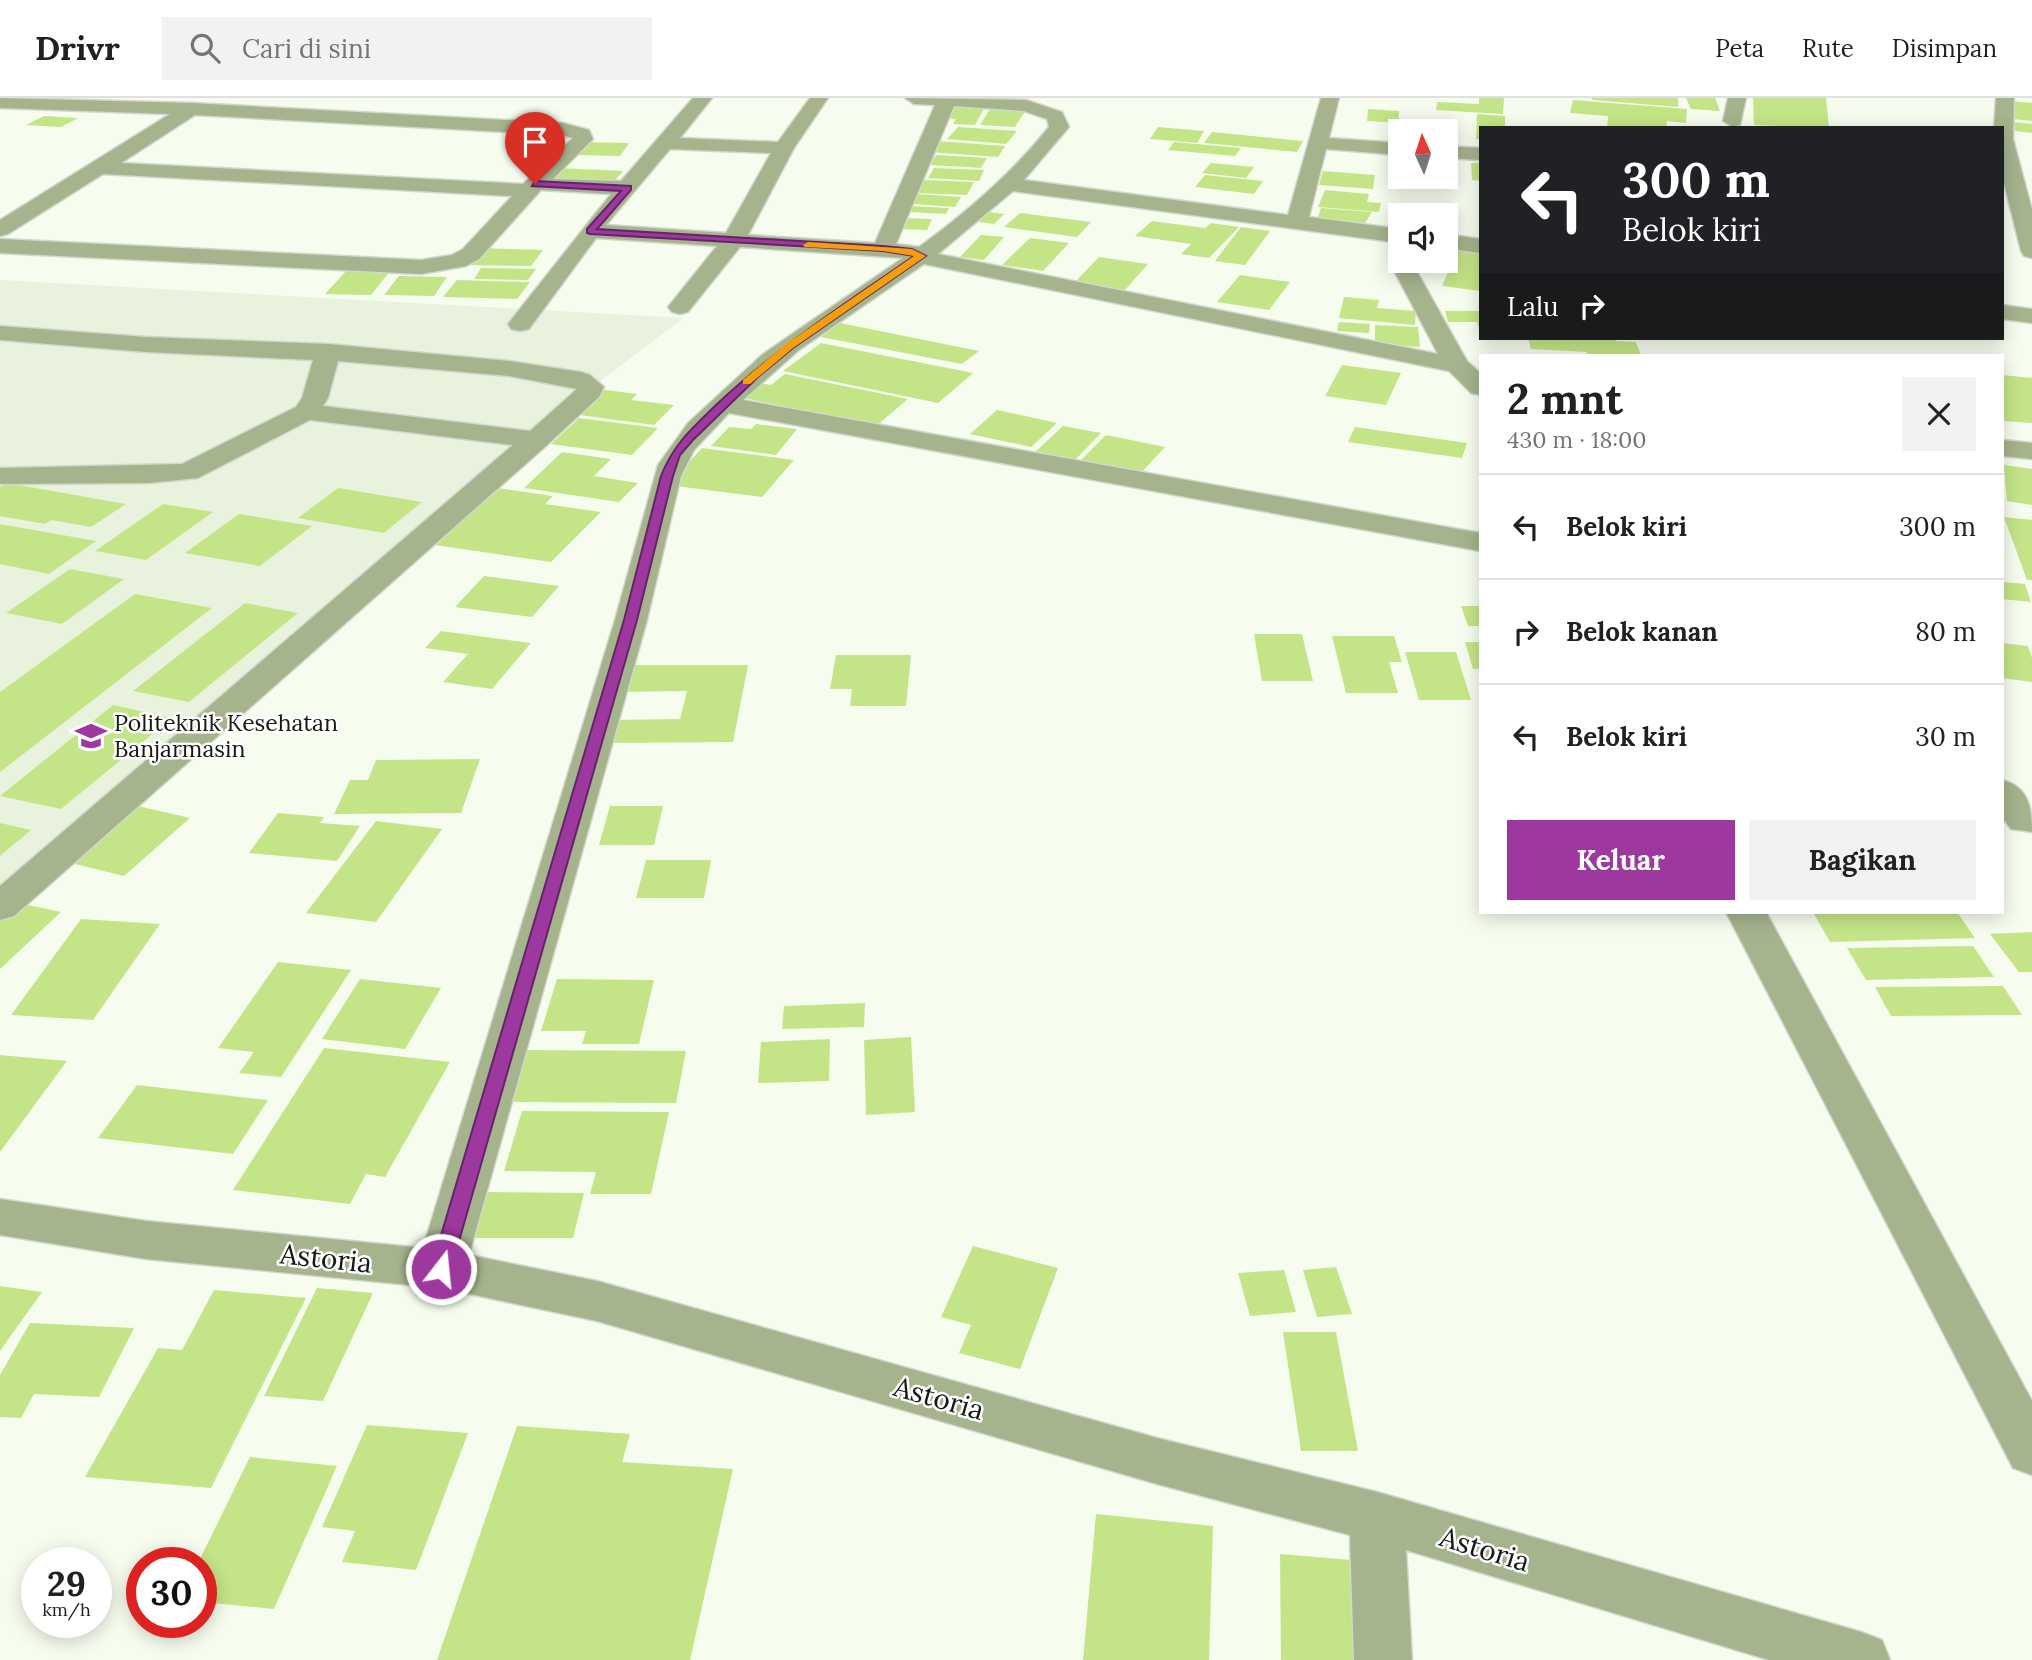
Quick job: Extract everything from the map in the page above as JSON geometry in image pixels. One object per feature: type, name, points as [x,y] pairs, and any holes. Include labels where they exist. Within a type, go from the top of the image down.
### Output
[{"type":"street","points":[[520,324],[590,231],[703,98]]},
{"type":"street","points":[[680,307],[733,241],[784,148],[819,98]]},
{"type":"street","points":[[441,1269],[631,620],[667,476],[675,455],[723,404],[789,346],[921,256],[1007,184],[1044,147],[1059,127],[1057,118],[1026,106],[914,98]]},
{"type":"street","points":[[1297,223],[1321,143],[1330,98]]},
{"type":"street","points":[[1733,121],[1737,98]]},
{"type":"street","points":[[2003,126],[2004,98]]},
{"type":"street","points":[[883,248],[947,100]]},
{"type":"street","points":[[0,102],[191,109],[563,129],[582,134],[583,139],[531,187],[471,254],[458,261],[421,267],[0,246]]},
{"type":"street","points":[[0,229],[191,109]]},
{"type":"street","points":[[664,143],[784,148]]},
{"type":"street","points":[[1321,143],[1388,148]]},
{"type":"street","points":[[2004,143],[2019,210],[2032,251]]},
{"type":"street","points":[[1458,153],[1479,155]]},
{"type":"street","points":[[99,168],[531,187],[628,188]]},
{"type":"street","points":[[1007,184],[1388,234]]},
{"type":"street","points":[[590,231],[883,248],[912,252],[942,263],[1457,365]]},
{"type":"street","points":[[1458,243],[1479,246]]},
{"type":"street","points":[[1407,273],[1457,365],[1479,386]]},
{"type":"street","points":[[2004,312],[2032,316]]},
{"type":"street","points":[[0,333],[128,344],[328,352],[505,366],[588,383],[592,387],[536,440],[0,907]]},
{"type":"street","points":[[0,476],[149,475],[188,471],[306,412],[315,398],[328,352]]},
{"type":"street","points":[[723,404],[1479,542]]},
{"type":"street","points":[[306,412],[536,440]]},
{"type":"street","points":[[2004,448],[2032,451]]},
{"type":"street","points":[[2004,793],[2028,821]]},
{"type":"street","points":[[1747,914],[2032,1452]]},
{"type":"street","name":"Astoria","points":[[0,1217],[146,1240],[441,1269],[597,1301],[1157,1461],[1377,1517],[1861,1660]]},
{"type":"street","points":[[1377,1517],[1382,1660]]},
{"type":"shaded area","name":"Politeknik Kesehatan Banjarmasin","points":[[0,280],[683,318],[556,415],[0,891]]},
{"type":"building","points":[[1479,98],[1504,98],[1503,114],[1436,110],[1437,102],[1479,104]]},
{"type":"building","points":[[1678,98],[1678,107],[1592,100]]},
{"type":"building","points":[[1686,98],[1715,98],[1720,111],[1691,109]]},
{"type":"building","points":[[1753,98],[1826,98],[1829,126],[1754,125]]},
{"type":"building","points":[[1573,100],[1687,109],[1686,123],[1667,121],[1666,126],[1607,126],[1608,116],[1570,113]]},
{"type":"building","points":[[2012,101],[2032,103],[2032,121],[2013,119]]},
{"type":"building","points":[[949,106],[985,107],[975,125],[953,124],[956,119],[941,118]]},
{"type":"building","points":[[990,109],[1025,111],[1015,127],[980,125]]},
{"type":"building","points":[[1368,109],[1399,111],[1399,119],[1388,119],[1388,122],[1367,121]]},
{"type":"building","points":[[1477,114],[1505,116],[1505,126],[1479,126],[1479,139],[1476,139]]},
{"type":"building","points":[[44,116],[78,118],[61,127],[26,125]]},
{"type":"building","points":[[2014,122],[2032,124],[2032,133],[2015,131]]},
{"type":"building","points":[[958,127],[1017,131],[1006,144],[947,139]]},
{"type":"building","points":[[1158,127],[1204,131],[1197,143],[1150,139]]},
{"type":"building","points":[[1212,132],[1303,141],[1297,152],[1204,143]]},
{"type":"building","points":[[937,141],[1005,146],[998,157],[928,152]]},
{"type":"building","points":[[582,142],[629,143],[620,156],[572,155]]},
{"type":"building","points":[[1174,142],[1241,148],[1235,156],[1168,150]]},
{"type":"building","points":[[936,155],[987,158],[981,168],[930,165]]},
{"type":"building","points":[[1211,163],[1254,167],[1246,178],[1202,173]]},
{"type":"building","points":[[1471,163],[1479,163],[1479,181],[1472,180]]},
{"type":"building","points":[[558,168],[623,171],[611,185],[545,182]]},
{"type":"building","points":[[934,168],[984,170],[979,181],[928,178]]},
{"type":"building","points":[[1323,171],[1375,175],[1373,189],[1319,185]]},
{"type":"building","points":[[1205,175],[1263,181],[1254,194],[1195,187]]},
{"type":"building","points":[[923,180],[974,182],[967,195],[916,193]]},
{"type":"building","points":[[1325,190],[1369,194],[1367,202],[1381,203],[1379,212],[1318,207]]},
{"type":"building","points":[[918,194],[961,197],[955,207],[912,204]]},
{"type":"building","points":[[912,206],[949,208],[946,214],[909,212]]},
{"type":"building","points":[[1321,208],[1372,212],[1362,228],[1316,224]]},
{"type":"building","points":[[981,211],[1004,214],[994,224],[971,221]]},
{"type":"building","points":[[1020,213],[1091,222],[1077,237],[1004,227]]},
{"type":"building","points":[[901,218],[932,219],[927,230],[896,229]]},
{"type":"building","points":[[1152,221],[1205,228],[1211,223],[1239,227],[1209,258],[1181,254],[1191,244],[1135,236]]},
{"type":"building","points":[[1241,227],[1270,231],[1245,265],[1215,261]]},
{"type":"building","points":[[981,235],[1004,237],[984,260],[960,257]]},
{"type":"building","points":[[1030,238],[1069,243],[1043,271],[1002,265]]},
{"type":"building","points":[[1459,247],[1479,250],[1479,291],[1442,286],[1448,273],[1458,273]]},
{"type":"building","points":[[480,248],[543,250],[531,266],[468,265]]},
{"type":"building","points":[[1099,257],[1148,264],[1124,291],[1074,283]]},
{"type":"building","points":[[481,268],[536,269],[528,280],[474,279]]},
{"type":"building","points":[[347,270],[391,270],[371,295],[325,294]]},
{"type":"building","points":[[1240,275],[1290,282],[1269,310],[1217,302]]},
{"type":"building","points":[[399,276],[447,277],[434,296],[384,295]]},
{"type":"building","points":[[457,280],[530,282],[517,299],[443,297]]},
{"type":"building","points":[[1344,297],[1379,300],[1377,308],[1416,311],[1415,325],[1339,318]]},
{"type":"building","points":[[1445,311],[1479,311],[1479,328],[1477,322],[1448,322]]},
{"type":"building","points":[[1339,322],[1370,324],[1369,333],[1337,331]]},
{"type":"building","points":[[840,323],[979,351],[962,364],[821,337]]},
{"type":"building","points":[[1375,325],[1418,327],[1420,347],[1375,344]]},
{"type":"building","points":[[1529,340],[1616,340],[1636,342],[1641,354],[1588,354],[1531,349]]},
{"type":"building","points":[[821,343],[973,373],[938,403],[783,371]]},
{"type":"building","points":[[1342,365],[1401,373],[1386,405],[1325,396]]},
{"type":"building","points":[[785,374],[908,399],[876,426],[735,396],[754,382],[771,385]]},
{"type":"building","points":[[2004,375],[2032,378],[2032,423],[2004,421]]},
{"type":"building","points":[[599,389],[637,394],[631,400],[674,405],[654,425],[572,414]]},
{"type":"building","points":[[997,410],[1057,423],[1031,447],[970,434]]},
{"type":"building","points":[[579,418],[658,428],[632,455],[551,444]]},
{"type":"building","points":[[756,424],[797,429],[776,455],[711,446],[729,427],[751,429]]},
{"type":"building","points":[[1063,426],[1101,433],[1075,460],[1035,452]]},
{"type":"building","points":[[1355,427],[1467,443],[1462,458],[1348,442]]},
{"type":"building","points":[[1106,435],[1165,447],[1138,476],[1078,463]]},
{"type":"building","points":[[702,448],[794,460],[762,497],[668,485]]},
{"type":"building","points":[[562,452],[611,459],[594,476],[638,483],[619,502],[524,488]]},
{"type":"building","points":[[2004,465],[2032,469],[2032,505],[2007,501]]},
{"type":"building","points":[[7,483],[126,504],[91,527],[51,520],[45,524],[0,516],[0,487]]},
{"type":"building","points":[[338,488],[422,502],[384,533],[298,518]]},
{"type":"building","points":[[497,488],[553,496],[545,504],[601,512],[551,562],[435,545]]},
{"type":"building","points":[[163,504],[213,512],[146,560],[95,551]]},
{"type":"building","points":[[239,514],[312,526],[260,566],[185,553]]},
{"type":"building","points":[[2004,517],[2032,520],[2032,580],[2027,580]]},
{"type":"building","points":[[0,524],[96,541],[49,574],[0,564]]},
{"type":"building","points":[[70,569],[124,579],[62,624],[6,613]]},
{"type":"building","points":[[484,576],[559,586],[532,617],[455,607]]},
{"type":"building","points":[[2004,582],[2025,584],[2031,602],[2004,599]]},
{"type":"building","points":[[135,594],[212,608],[0,772],[0,692]]},
{"type":"building","points":[[245,603],[298,613],[189,702],[133,691]]},
{"type":"building","points":[[1461,606],[1479,606],[1479,626],[1468,626]]},
{"type":"building","points":[[441,631],[531,643],[492,689],[443,682],[468,654],[425,648]]},
{"type":"building","points":[[1254,634],[1302,634],[1313,681],[1262,681]]},
{"type":"building","points":[[1332,636],[1394,636],[1402,662],[1389,662],[1398,693],[1346,693]]},
{"type":"building","points":[[1465,642],[1479,642],[1479,669],[1473,669]]},
{"type":"building","points":[[2004,643],[2028,646],[2032,658],[2032,682],[2004,678]]},
{"type":"building","points":[[1405,652],[1456,652],[1471,700],[1419,700]]},
{"type":"building","points":[[836,655],[911,655],[906,706],[850,706],[852,689],[830,689]]},
{"type":"building","points":[[620,665],[748,665],[733,742],[602,743],[608,720],[680,719],[687,691],[612,692]]},
{"type":"building","points":[[113,705],[172,718],[61,809],[0,796]]},
{"type":"building","points":[[480,759],[461,813],[334,814],[350,780],[368,780],[376,760]]},
{"type":"building","points":[[138,806],[190,818],[124,876],[71,863]]},
{"type":"building","points":[[610,806],[663,806],[654,845],[599,845]]},
{"type":"building","points":[[278,813],[324,817],[320,823],[360,826],[337,861],[249,853]]},
{"type":"building","points":[[376,821],[442,829],[376,922],[306,913]]},
{"type":"building","points":[[0,823],[31,830],[0,856]]},
{"type":"building","points":[[646,860],[711,860],[704,898],[636,898]]},
{"type":"building","points":[[9,901],[61,912],[0,969],[0,910]]},
{"type":"building","points":[[1814,914],[1958,914],[1975,938],[1830,942]]},
{"type":"building","points":[[81,919],[160,924],[93,1020],[11,1015]]},
{"type":"building","points":[[2032,932],[2032,972],[2019,972],[1990,934]]},
{"type":"building","points":[[1973,946],[1994,977],[1866,980],[1847,948]]},
{"type":"building","points":[[278,962],[351,970],[281,1077],[239,1073],[254,1052],[218,1048]]},
{"type":"building","points":[[360,979],[441,988],[405,1049],[322,1039]]},
{"type":"building","points":[[557,979],[654,980],[639,1044],[582,1044],[586,1031],[541,1031]]},
{"type":"building","points":[[2003,986],[2022,1015],[1891,1016],[1875,987]]},
{"type":"building","points":[[865,1003],[864,1027],[782,1029],[784,1006]]},
{"type":"building","points":[[911,1037],[915,1112],[866,1115],[864,1040]]},
{"type":"building","points":[[830,1039],[829,1081],[758,1083],[761,1042]]},
{"type":"building","points":[[324,1048],[450,1062],[385,1177],[366,1174],[350,1204],[233,1190]]},
{"type":"building","points":[[525,1050],[686,1051],[676,1103],[509,1102]]},
{"type":"building","points":[[0,1055],[67,1061],[0,1152]]},
{"type":"building","points":[[137,1085],[268,1100],[233,1154],[98,1138]]},
{"type":"building","points":[[522,1111],[669,1112],[651,1194],[590,1194],[596,1172],[504,1171]]},
{"type":"building","points":[[485,1192],[584,1193],[573,1238],[472,1238]]},
{"type":"building","points":[[973,1246],[1058,1268],[1020,1369],[959,1353],[971,1325],[941,1317]]},
{"type":"building","points":[[1336,1267],[1352,1314],[1317,1317],[1303,1270]]},
{"type":"building","points":[[1284,1270],[1296,1312],[1250,1316],[1238,1273]]},
{"type":"building","points":[[0,1286],[42,1292],[0,1351]]},
{"type":"building","points":[[317,1288],[373,1293],[323,1401],[264,1396]]},
{"type":"building","points":[[214,1290],[306,1298],[211,1488],[85,1477],[158,1348],[182,1350]]},
{"type":"building","points":[[30,1323],[134,1328],[99,1397],[34,1394],[21,1418],[0,1417],[0,1375]]},
{"type":"building","points":[[1283,1332],[1336,1332],[1358,1451],[1301,1451]]},
{"type":"building","points":[[367,1425],[468,1433],[416,1570],[342,1562],[355,1531],[322,1527]]},
{"type":"building","points":[[517,1426],[630,1434],[622,1462],[733,1469],[690,1660],[437,1660]]},
{"type":"building","points":[[250,1457],[337,1466],[274,1609],[217,1604],[217,1547],[206,1547]]},
{"type":"building","points":[[1096,1514],[1213,1526],[1209,1660],[1083,1660]]},
{"type":"building","points":[[1280,1554],[1363,1561],[1368,1660],[1281,1660]]},
{"type":"slow traffic","points":[[747,382],[789,346],[921,256],[883,248],[808,245]]},
{"type":"place","name":"Politeknik Kesehatan Banjarmasin","points":[[91,736]]},
{"type":"route","points":[[441,1269],[631,620],[667,476],[675,455],[689,437],[754,375],[789,346],[921,256],[883,248],[590,231],[628,188],[535,184]]}]
